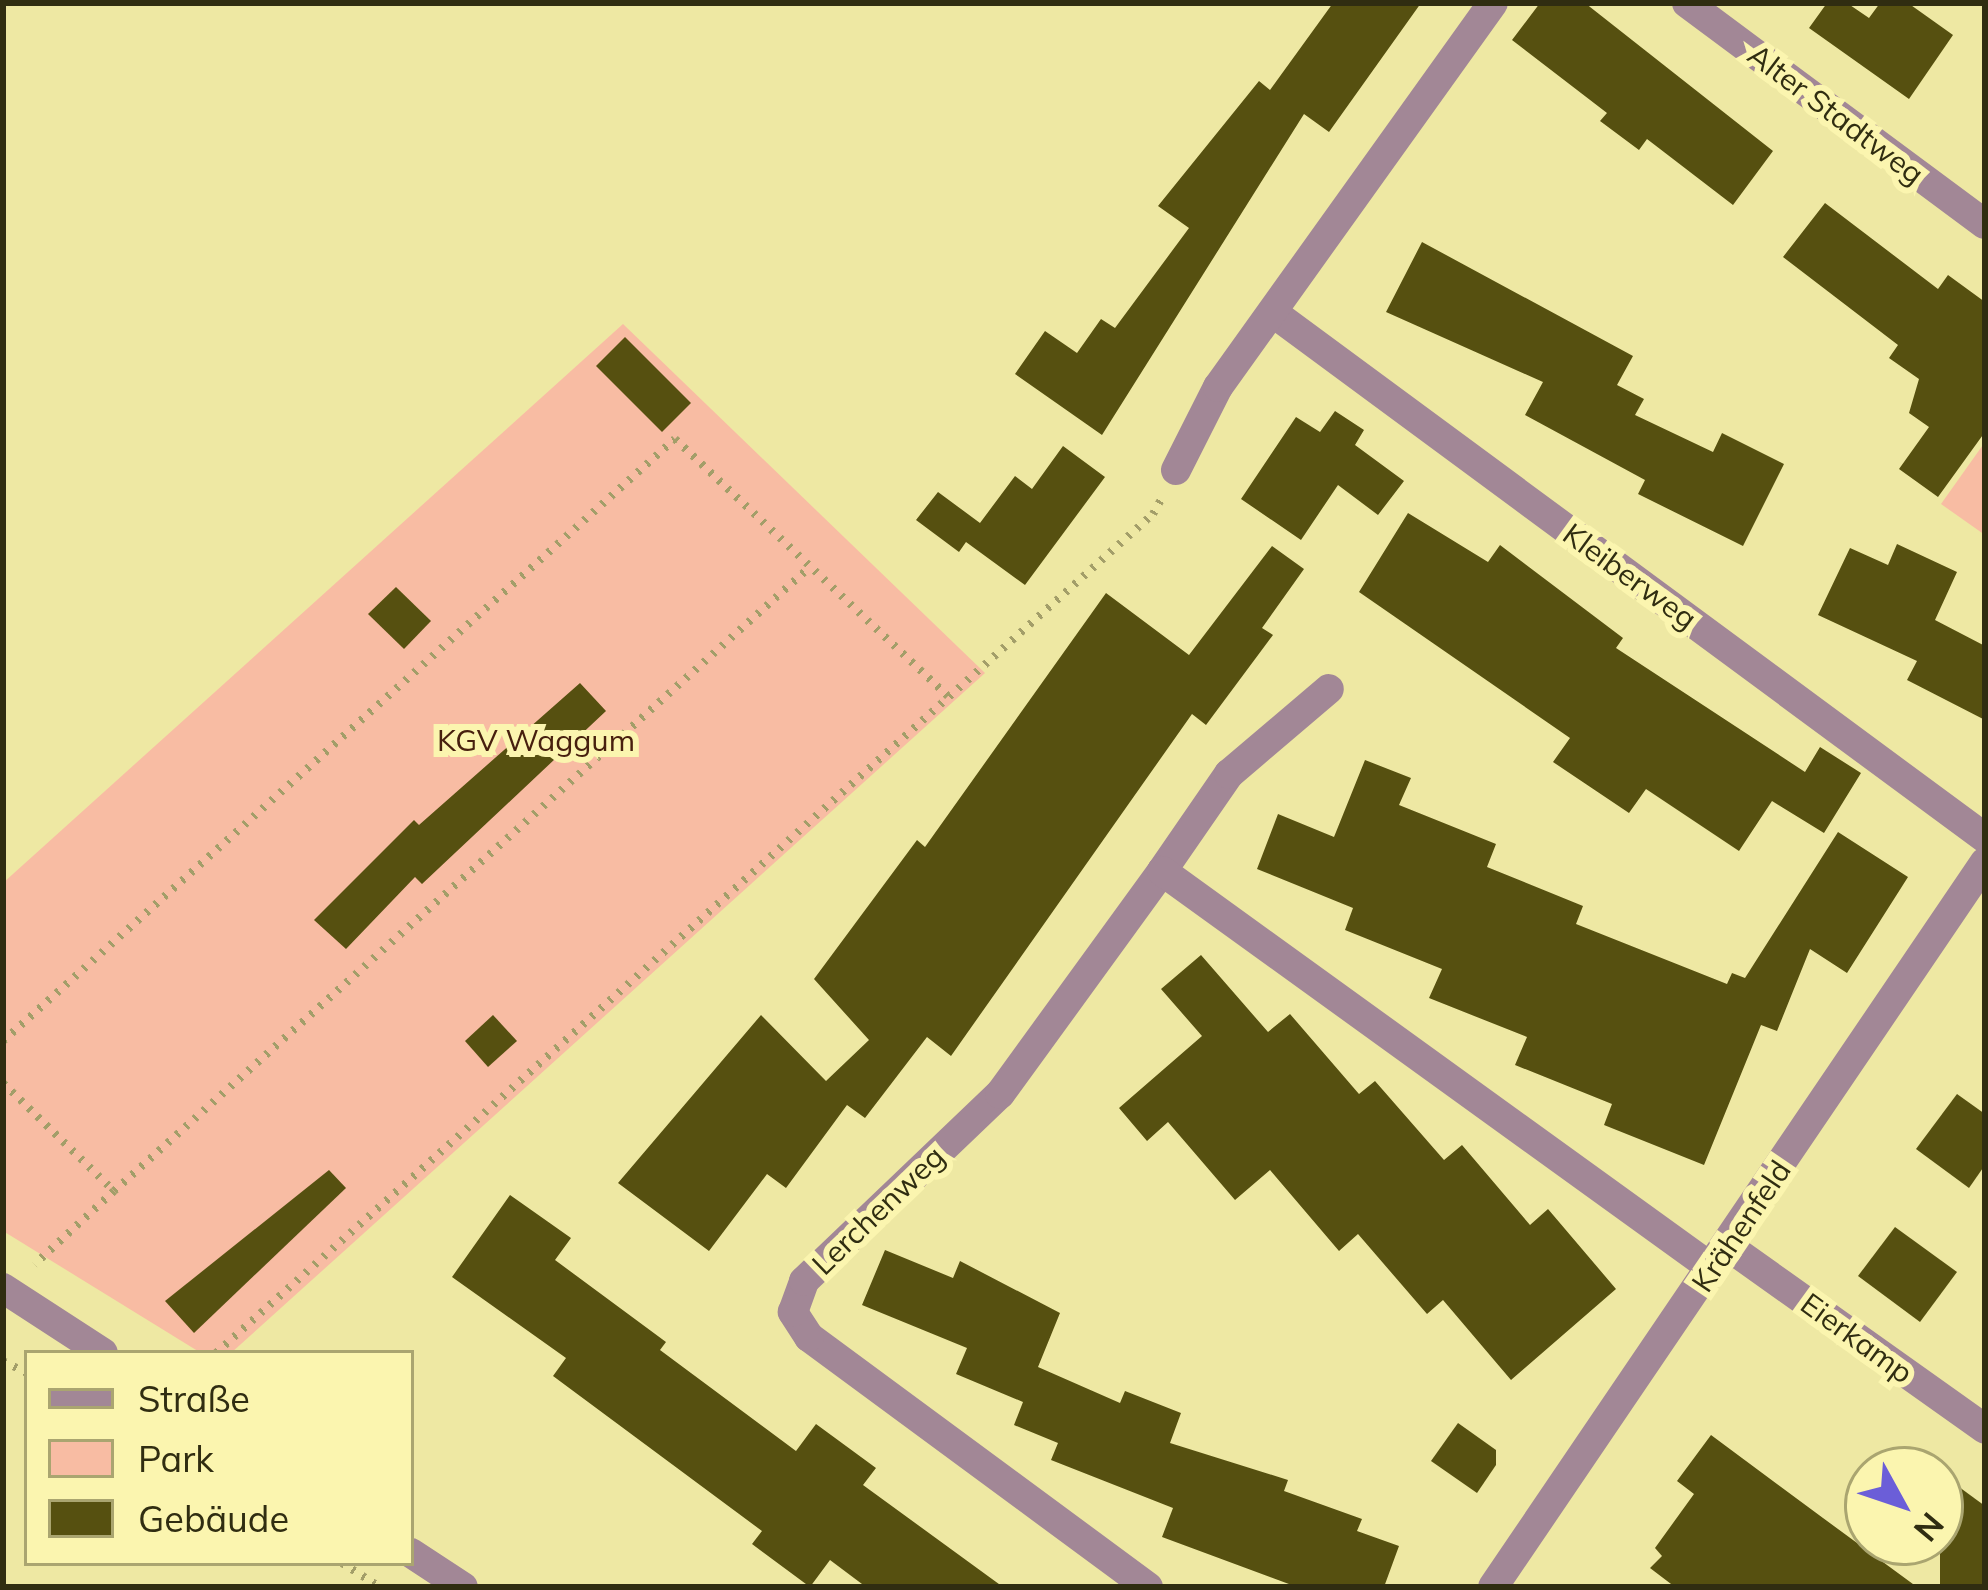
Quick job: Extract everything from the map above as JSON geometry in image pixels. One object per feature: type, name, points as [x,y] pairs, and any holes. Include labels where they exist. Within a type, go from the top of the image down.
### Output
[{"type":"street","points":[[1176,470],[1218,387],[1275,314],[1493,3]]},
{"type":"street","name":"Alter Stadtweg","points":[[1688,3],[1985,224]]},
{"type":"street","name":"Kleiberweg","points":[[1275,314],[1985,838]]},
{"type":"street","name":"Lerchenweg","points":[[1148,1587],[809,1337],[793,1312],[804,1280],[1000,1094],[1229,775],[1329,689]]},
{"type":"street","name":"Krähenfeld","points":[[1493,1587],[1721,1258],[1985,862]]},
{"type":"street","points":[[1162,871],[1721,1258]]},
{"type":"street","name":"Eierkamp","points":[[1721,1258],[1985,1430]]},
{"type":"street","points":[[5,1290],[98,1350]]},
{"type":"street","points":[[414,1555],[463,1587]]},
{"type":"path","points":[[3,1041],[674,439],[948,696]]},
{"type":"path","points":[[219,1350],[1154,514],[1176,470]]},
{"type":"path","points":[[5,1290],[810,567]]},
{"type":"path","points":[[3,1083],[114,1191]]},
{"type":"path","points":[[347,1566],[380,1587]]},
{"type":"green space","name":"KGV Waggum","points":[[623,324],[985,673],[234,1350],[196,1350],[3,1231],[3,883]]},
{"type":"green space","points":[[1985,442],[1985,535],[1941,504]]},
{"type":"building","points":[[1333,3],[1421,3],[1329,132],[1304,114],[1102,435],[1015,374],[1045,331],[1077,353],[1101,319],[1115,328],[1189,228],[1158,206],[1259,81],[1270,90]]},
{"type":"building","points":[[1540,3],[1585,3],[1773,151],[1733,205],[1647,139],[1639,150],[1600,121],[1607,113],[1512,40]]},
{"type":"building","points":[[1827,3],[1847,3],[1869,18],[1880,3],[1908,3],[1953,35],[1909,99],[1809,28]]},
{"type":"building","points":[[1825,203],[1938,289],[1948,275],[1985,302],[1985,432],[1938,497],[1899,469],[1929,427],[1909,413],[1919,379],[1889,358],[1898,345],[1783,257]]},
{"type":"building","points":[[1422,242],[1633,356],[1617,385],[1644,399],[1635,415],[1713,452],[1722,433],[1784,464],[1743,546],[1638,494],[1645,480],[1525,415],[1543,382],[1386,312]]},
{"type":"building","points":[[625,337],[691,403],[662,432],[596,366]]},
{"type":"building","points":[[1335,411],[1364,430],[1355,445],[1404,481],[1378,515],[1338,485],[1301,540],[1241,499],[1296,417],[1320,432]]},
{"type":"building","points":[[1063,446],[1105,477],[1025,585],[966,542],[959,552],[916,520],[938,492],[980,523],[1015,476],[1032,489]]},
{"type":"building","points":[[1408,513],[1488,562],[1500,545],[1623,638],[1616,648],[1805,772],[1820,747],[1861,773],[1824,833],[1772,801],[1739,851],[1646,789],[1629,813],[1553,762],[1570,738],[1359,592]]},
{"type":"building","points":[[1897,544],[1957,572],[1935,620],[1985,646],[1985,720],[1907,680],[1917,661],[1818,615],[1850,548],[1888,565]]},
{"type":"building","points":[[1272,546],[1304,569],[1262,628],[1273,635],[1206,725],[1192,714],[951,1056],[927,1037],[865,1118],[847,1105],[786,1188],[767,1174],[709,1251],[618,1183],[761,1015],[826,1081],[869,1040],[814,979],[917,840],[925,847],[1106,593],[1189,655]]},
{"type":"building","points":[[396,587],[431,621],[404,649],[368,614]]},
{"type":"building","points":[[580,683],[606,711],[422,884],[415,877],[346,949],[314,920],[414,820],[419,825]]},
{"type":"building","points":[[1365,760],[1411,778],[1399,805],[1496,844],[1487,867],[1583,906],[1576,924],[1727,984],[1732,973],[1745,978],[1838,832],[1908,877],[1847,973],[1810,949],[1777,1031],[1761,1025],[1704,1165],[1604,1125],[1612,1104],[1515,1065],[1527,1037],[1429,998],[1442,969],[1345,930],[1353,908],[1257,869],[1278,814],[1334,837]]},
{"type":"building","points":[[1201,955],[1268,1032],[1290,1014],[1359,1094],[1375,1081],[1444,1160],[1462,1145],[1530,1225],[1548,1209],[1616,1289],[1511,1380],[1443,1300],[1427,1314],[1358,1234],[1339,1251],[1270,1170],[1235,1200],[1168,1122],[1147,1141],[1119,1108],[1202,1036],[1161,989]]},
{"type":"building","points":[[493,1015],[517,1041],[488,1067],[465,1041]]},
{"type":"building","points":[[1957,1094],[1985,1114],[1985,1165],[1969,1188],[1916,1149]]},
{"type":"building","points":[[329,1170],[346,1188],[194,1333],[165,1301]]},
{"type":"building","points":[[510,1195],[571,1238],[555,1260],[666,1342],[660,1350],[796,1451],[816,1424],[876,1468],[863,1485],[1003,1587],[866,1587],[830,1560],[810,1587],[752,1544],[762,1531],[553,1376],[566,1358],[452,1277]]},
{"type":"building","points":[[1895,1227],[1957,1272],[1920,1322],[1858,1276]]},
{"type":"building","points":[[885,1250],[953,1278],[960,1261],[1060,1313],[1038,1367],[1120,1403],[1125,1391],[1181,1413],[1170,1443],[1288,1480],[1284,1491],[1362,1519],[1357,1531],[1399,1546],[1384,1587],[1297,1587],[1162,1537],[1173,1508],[1051,1460],[1058,1443],[1014,1425],[1023,1402],[956,1374],[967,1348],[862,1305]]},
{"type":"building","points":[[1458,1423],[1496,1450],[1496,1465],[1477,1493],[1431,1461]]},
{"type":"building","points":[[1711,1435],[1844,1533],[1844,1566],[1889,1566],[1917,1587],[1675,1587],[1650,1568],[1662,1556],[1655,1548],[1694,1494],[1677,1481]]},
{"type":"building","points":[[1964,1491],[1985,1506],[1985,1587],[1940,1587],[1940,1566],[1964,1566]]}]
